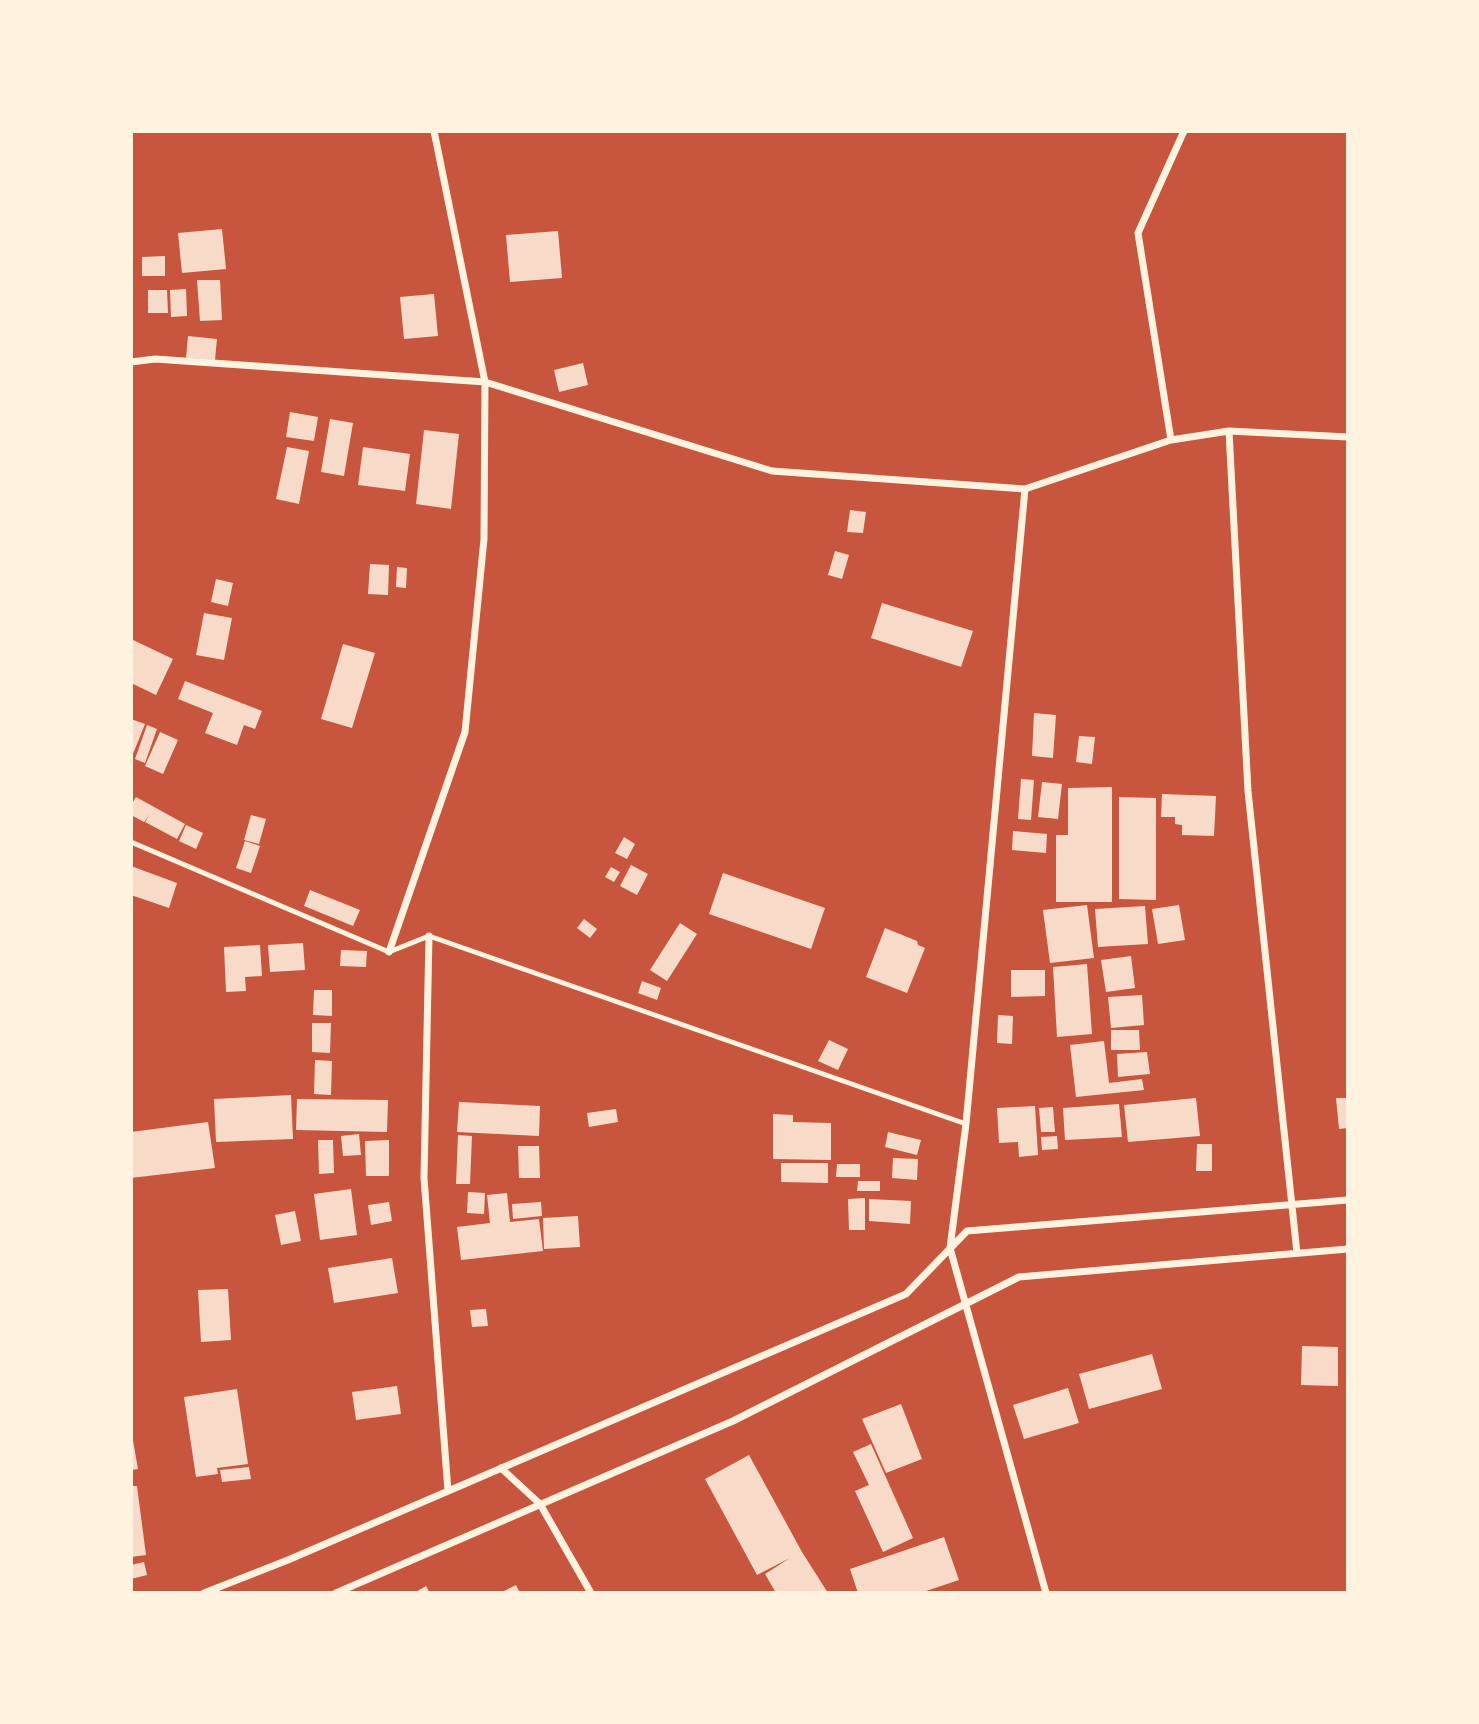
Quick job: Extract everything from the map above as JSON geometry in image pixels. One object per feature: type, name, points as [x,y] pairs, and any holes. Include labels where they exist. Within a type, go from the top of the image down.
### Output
[{"type":"street","points":[[388,952],[465,732],[484,540],[485,382],[434,131]]},
{"type":"street","points":[[1171,440],[1138,233],[1184,131]]},
{"type":"street","points":[[131,362],[155,359],[485,382],[772,471],[1025,489],[1171,440],[1229,431],[1348,437]]},
{"type":"street","points":[[1229,431],[1248,791],[1297,1253]]},
{"type":"street","points":[[1025,489],[965,1124],[950,1248],[1046,1593]]},
{"type":"street","points":[[429,936],[424,1178],[448,1491]]},
{"type":"street","points":[[204,1593],[288,1560],[906,1294],[967,1231],[1348,1200]]},
{"type":"street","points":[[336,1593],[733,1421],[1019,1277],[1348,1249]]},
{"type":"street","points":[[501,1468],[540,1504],[591,1593]]},
{"type":"lane","points":[[131,842],[388,952],[429,936],[965,1124]]},
{"type":"building","points":[[222,229],[226,269],[182,273],[178,233]]},
{"type":"building","points":[[558,231],[562,278],[510,282],[506,235]]},
{"type":"building","points":[[165,256],[165,276],[142,276],[142,257]]},
{"type":"building","points":[[197,280],[220,280],[222,320],[200,321]]},
{"type":"building","points":[[186,289],[187,316],[171,317],[170,290]]},
{"type":"building","points":[[148,290],[167,290],[168,313],[148,313]]},
{"type":"building","points":[[434,294],[438,336],[404,339],[400,297]]},
{"type":"building","points":[[188,336],[217,339],[215,360],[186,358]]},
{"type":"building","points":[[583,363],[588,385],[559,392],[554,370]]},
{"type":"building","points":[[290,412],[318,417],[314,441],[286,437]]},
{"type":"building","points":[[330,419],[353,423],[344,476],[321,472]]},
{"type":"building","points":[[424,430],[459,434],[451,509],[416,504]]},
{"type":"building","points":[[287,447],[309,451],[299,504],[276,499]]},
{"type":"building","points":[[363,447],[410,454],[405,491],[358,485]]},
{"type":"building","points":[[850,510],[866,512],[863,533],[847,532]]},
{"type":"building","points":[[835,551],[849,555],[842,579],[828,575]]},
{"type":"building","points":[[370,564],[389,565],[388,595],[368,594]]},
{"type":"building","points":[[397,567],[407,568],[406,588],[396,587]]},
{"type":"building","points":[[216,579],[233,583],[228,606],[211,602]]},
{"type":"building","points":[[882,603],[973,631],[961,667],[871,638]]},
{"type":"building","points":[[204,613],[232,618],[224,660],[196,655]]},
{"type":"building","points":[[131,639],[173,659],[156,695],[131,683]]},
{"type":"building","points":[[343,644],[375,653],[352,728],[321,719]]},
{"type":"building","points":[[185,681],[262,711],[255,729],[244,725],[237,745],[205,733],[213,713],[178,699]]},
{"type":"building","points":[[1034,713],[1056,715],[1053,758],[1032,756]]},
{"type":"building","points":[[131,719],[145,724],[131,759]]},
{"type":"building","points":[[147,725],[157,729],[145,763],[135,759]]},
{"type":"building","points":[[160,732],[178,740],[163,774],[145,766]]},
{"type":"building","points":[[1079,736],[1095,737],[1092,764],[1076,762]]},
{"type":"building","points":[[1021,779],[1034,780],[1031,820],[1018,819]]},
{"type":"building","points":[[1042,782],[1062,784],[1058,819],[1038,817]]},
{"type":"building","points":[[1112,787],[1112,902],[1056,902],[1056,835],[1068,835],[1068,788]]},
{"type":"building","points":[[1162,794],[1216,796],[1214,836],[1182,835],[1182,825],[1175,824],[1175,817],[1161,817]]},
{"type":"building","points":[[136,797],[185,824],[177,839],[145,822],[150,814],[144,822],[131,815],[131,805]]},
{"type":"building","points":[[1119,797],[1156,798],[1156,900],[1119,899]]},
{"type":"building","points":[[251,815],[266,819],[259,844],[244,840]]},
{"type":"building","points":[[186,825],[203,833],[196,849],[179,841]]},
{"type":"building","points":[[1013,831],[1047,834],[1046,853],[1012,850]]},
{"type":"building","points":[[624,837],[635,844],[627,859],[615,853]]},
{"type":"building","points":[[245,841],[260,846],[251,873],[236,868]]},
{"type":"building","points":[[631,865],[648,874],[637,895],[620,886]]},
{"type":"building","points":[[131,866],[177,883],[169,908],[131,895]]},
{"type":"building","points":[[611,867],[620,872],[614,882],[605,877]]},
{"type":"building","points":[[723,873],[825,908],[811,949],[709,914]]},
{"type":"building","points":[[310,890],[360,910],[353,926],[304,906]]},
{"type":"building","points":[[1087,905],[1094,958],[1050,963],[1043,910]]},
{"type":"building","points":[[1179,905],[1185,940],[1158,944],[1152,909]]},
{"type":"building","points":[[1145,906],[1148,944],[1098,947],[1095,909]]},
{"type":"building","points":[[584,919],[597,929],[590,938],[577,928]]},
{"type":"building","points":[[680,923],[697,934],[667,981],[650,970]]},
{"type":"building","points":[[885,928],[917,941],[918,945],[925,948],[907,993],[866,977]]},
{"type":"building","points":[[303,943],[305,970],[270,972],[268,945]]},
{"type":"building","points":[[260,945],[262,976],[245,977],[246,991],[226,992],[224,947]]},
{"type":"building","points":[[341,950],[367,951],[366,967],[340,966]]},
{"type":"building","points":[[1131,956],[1135,988],[1106,992],[1101,960]]},
{"type":"building","points":[[1087,964],[1092,1034],[1057,1037],[1053,967]]},
{"type":"building","points":[[1011,970],[1045,970],[1045,996],[1011,997]]},
{"type":"building","points":[[642,981],[661,988],[657,1000],[638,993]]},
{"type":"building","points":[[314,990],[332,990],[332,1016],[313,1015]]},
{"type":"building","points":[[1142,995],[1144,1025],[1111,1028],[1108,997]]},
{"type":"building","points":[[998,1015],[1013,1016],[1012,1044],[997,1043]]},
{"type":"building","points":[[312,1023],[331,1023],[330,1053],[312,1052]]},
{"type":"building","points":[[1111,1030],[1139,1030],[1140,1050],[1111,1050]]},
{"type":"building","points":[[829,1040],[848,1049],[838,1070],[818,1061]]},
{"type":"building","points":[[1104,1041],[1109,1083],[1142,1079],[1144,1090],[1076,1097],[1070,1045]]},
{"type":"building","points":[[1147,1052],[1150,1074],[1118,1077],[1117,1054]]},
{"type":"building","points":[[315,1060],[332,1061],[331,1095],[314,1094]]},
{"type":"building","points":[[291,1095],[293,1139],[216,1142],[214,1099]]},
{"type":"building","points":[[1196,1098],[1200,1136],[1128,1142],[1124,1105]]},
{"type":"building","points":[[1336,1098],[1348,1098],[1348,1128],[1339,1129]]},
{"type":"building","points":[[297,1099],[388,1100],[387,1132],[296,1130]]},
{"type":"building","points":[[459,1102],[540,1106],[539,1136],[457,1132]]},
{"type":"building","points":[[1119,1104],[1122,1137],[1065,1140],[1063,1108]]},
{"type":"building","points":[[1035,1106],[1038,1155],[1019,1157],[1018,1142],[999,1143],[997,1108]]},
{"type":"building","points":[[1053,1107],[1055,1132],[1041,1132],[1039,1108]]},
{"type":"building","points":[[616,1109],[618,1122],[589,1127],[587,1113]]},
{"type":"building","points":[[773,1114],[793,1115],[793,1122],[831,1123],[831,1160],[773,1159]]},
{"type":"building","points":[[208,1122],[215,1168],[131,1178],[131,1132]]},
{"type":"building","points":[[888,1132],[921,1140],[917,1155],[885,1147]]},
{"type":"building","points":[[359,1134],[361,1155],[343,1156],[341,1136]]},
{"type":"building","points":[[458,1135],[472,1136],[470,1184],[456,1184]]},
{"type":"building","points":[[1057,1136],[1058,1149],[1042,1150],[1041,1137]]},
{"type":"building","points":[[318,1140],[333,1140],[334,1173],[319,1174]]},
{"type":"building","points":[[389,1140],[389,1176],[366,1176],[365,1141]]},
{"type":"building","points":[[1197,1144],[1212,1144],[1212,1171],[1196,1171]]},
{"type":"building","points":[[518,1146],[539,1146],[540,1178],[519,1178]]},
{"type":"building","points":[[893,1158],[918,1159],[917,1180],[892,1178]]},
{"type":"building","points":[[781,1163],[828,1163],[828,1183],[781,1182]]},
{"type":"building","points":[[837,1164],[860,1164],[860,1177],[836,1177]]},
{"type":"building","points":[[858,1181],[880,1181],[880,1191],[857,1191]]},
{"type":"building","points":[[351,1189],[357,1235],[320,1240],[314,1194]]},
{"type":"building","points":[[468,1192],[485,1193],[484,1214],[467,1213]]},
{"type":"building","points":[[507,1193],[510,1222],[539,1219],[543,1251],[461,1260],[457,1227],[490,1223],[487,1195]]},
{"type":"building","points":[[865,1198],[865,1230],[849,1230],[848,1199]]},
{"type":"building","points":[[869,1199],[911,1201],[910,1224],[869,1221]]},
{"type":"building","points":[[389,1202],[392,1221],[371,1225],[368,1205]]},
{"type":"building","points":[[541,1202],[542,1216],[513,1219],[512,1204]]},
{"type":"building","points":[[295,1211],[301,1241],[281,1245],[275,1215]]},
{"type":"building","points":[[578,1216],[580,1247],[544,1249],[543,1218]]},
{"type":"building","points":[[392,1258],[398,1293],[334,1303],[328,1268]]},
{"type":"building","points":[[228,1289],[231,1340],[201,1342],[198,1290]]},
{"type":"building","points":[[486,1309],[488,1326],[472,1327],[470,1310]]},
{"type":"building","points":[[1302,1346],[1338,1347],[1338,1386],[1301,1385]]},
{"type":"building","points":[[1152,1354],[1162,1389],[1089,1409],[1079,1374]]},
{"type":"building","points":[[397,1386],[401,1414],[356,1420],[352,1392]]},
{"type":"building","points":[[1068,1388],[1079,1423],[1024,1439],[1013,1405]]},
{"type":"building","points":[[237,1389],[248,1464],[217,1468],[218,1474],[196,1477],[184,1397]]},
{"type":"building","points":[[901,1404],[922,1459],[886,1473],[862,1419]]},
{"type":"building","points":[[131,1429],[138,1469],[131,1470]]},
{"type":"building","points":[[871,1444],[913,1538],[883,1552],[855,1491],[869,1485],[853,1452]]},
{"type":"building","points":[[749,1455],[802,1552],[828,1593],[776,1593],[765,1574],[790,1558],[757,1575],[705,1479]]},
{"type":"building","points":[[249,1467],[251,1479],[222,1482],[220,1470]]},
{"type":"building","points":[[131,1486],[137,1486],[146,1555],[131,1557]]},
{"type":"building","points":[[944,1537],[959,1580],[920,1593],[858,1593],[850,1569]]},
{"type":"building","points":[[144,1562],[147,1575],[131,1579],[131,1565]]},
{"type":"building","points":[[516,1585],[520,1593],[500,1593]]},
{"type":"building","points":[[426,1586],[430,1593],[414,1593]]}]
